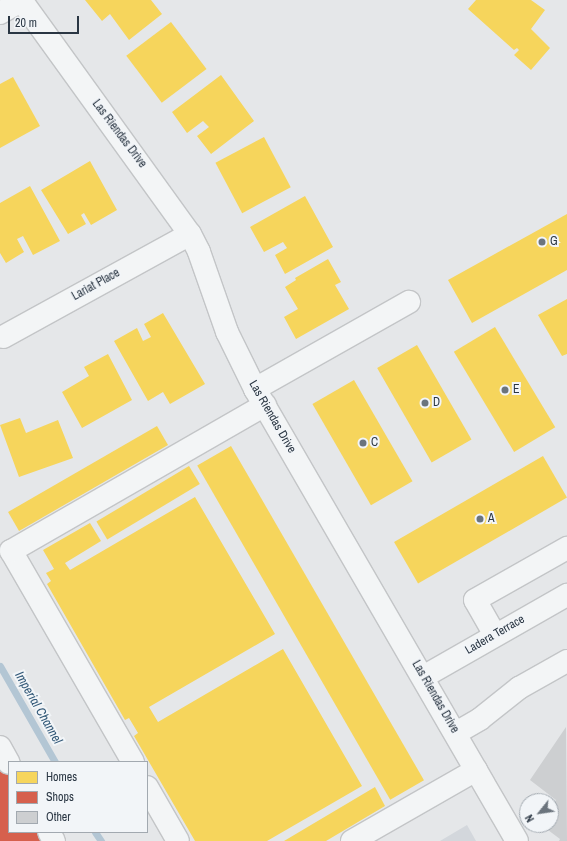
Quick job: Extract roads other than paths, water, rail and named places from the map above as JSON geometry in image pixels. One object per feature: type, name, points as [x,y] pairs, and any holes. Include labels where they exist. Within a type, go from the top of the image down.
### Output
[{"type":"street","points":[[0,13],[21,1]]},
{"type":"street","name":"Las Riendas Drive","points":[[21,1],[190,234],[199,252],[227,332],[260,397],[456,733],[513,839]]},
{"type":"street","name":"Lariat Place","points":[[3,337],[190,234]]},
{"type":"street","points":[[132,761],[11,551],[260,397],[409,302]]},
{"type":"street","points":[[495,635],[474,600],[567,548]]},
{"type":"street","name":"Ladera Terrace","points":[[423,677],[567,594]]},
{"type":"street","points":[[456,733],[480,719],[519,688],[567,661]]},
{"type":"street","points":[[0,747],[8,761]]},
{"type":"street","points":[[352,841],[476,770]]},
{"type":"street","points":[[148,789],[178,841]]},
{"type":"waterway","name":"Imperial Channel","points":[[0,666],[54,761]]},
{"type":"waterway","name":"Imperial Channel","points":[[96,833],[101,841]]},
{"type":"place","name":"G","points":[[542,242]]},
{"type":"place","name":"E","points":[[505,390]]},
{"type":"place","name":"D","points":[[425,403]]},
{"type":"place","name":"C","points":[[363,443]]},
{"type":"place","name":"A","points":[[480,519]]}]
